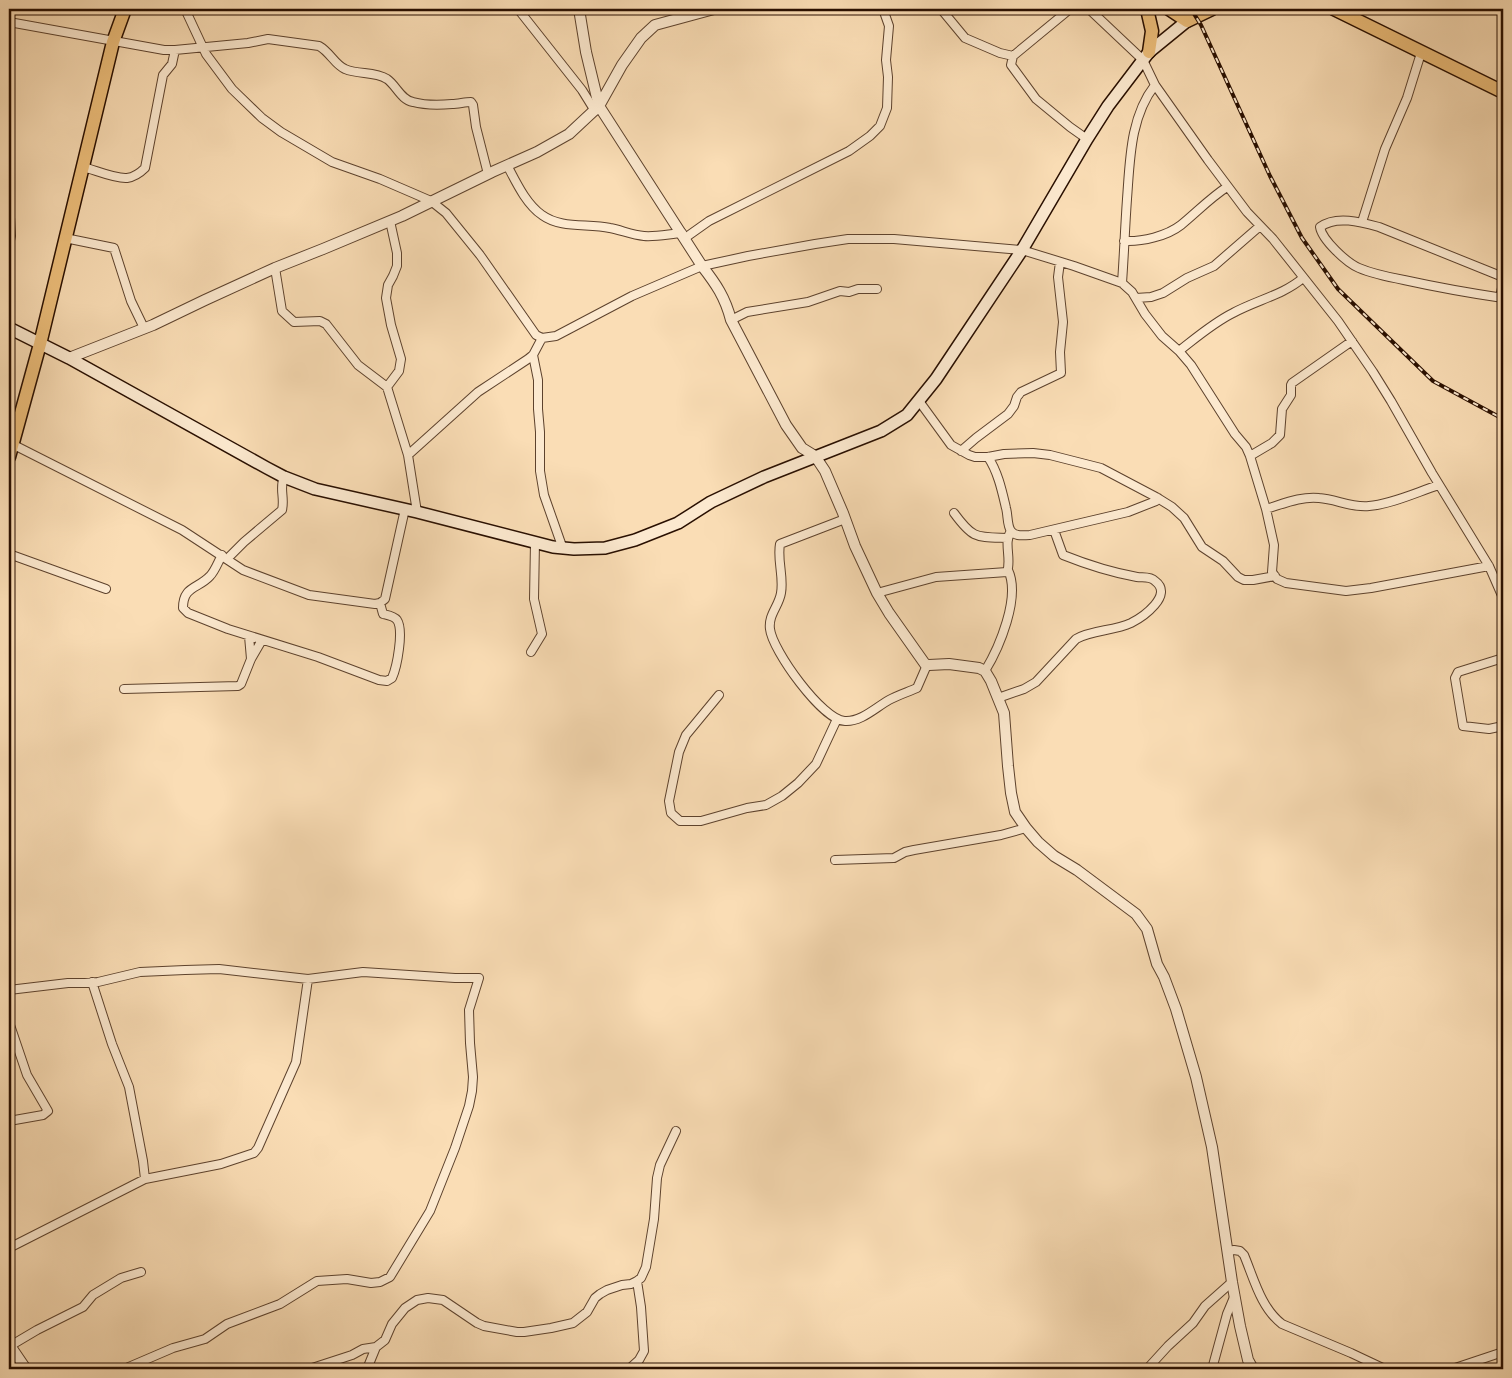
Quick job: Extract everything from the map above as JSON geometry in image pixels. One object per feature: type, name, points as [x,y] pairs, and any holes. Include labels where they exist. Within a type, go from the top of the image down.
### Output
[{"type":"main road","points":[[9,457],[12,444],[12,427],[40,344],[113,42],[125,9]]},
{"type":"main road","points":[[1146,56],[1152,31],[1147,9]]},
{"type":"main road","points":[[1169,9],[1187,21]]},
{"type":"main road","points":[[9,328],[69,358],[284,477],[315,489],[405,509],[563,549],[605,548],[635,540],[678,523],[720,498],[764,477],[881,431],[907,415],[941,371],[1022,250],[1108,106],[1146,56],[1187,21],[1212,9]]},
{"type":"main road","points":[[1334,9],[1503,92]]},
{"type":"main road","points":[[1349,9],[1503,83]]},
{"type":"street","points":[[184,9],[202,47],[232,89],[262,118],[281,132],[332,162],[380,179],[431,202],[446,213],[480,254],[536,335],[542,338],[556,336],[632,296],[702,266],[748,256],[848,239],[894,239],[1022,250],[1126,285],[1162,336],[1179,351],[1200,376],[1235,434],[1248,450],[1266,509],[1274,544],[1272,572],[1277,579],[1286,583],[1346,591],[1489,566]]},
{"type":"street","points":[[518,9],[597,108],[720,291],[727,305],[731,320],[786,425],[802,448],[815,456],[825,472],[878,593],[889,613],[923,662],[927,665],[948,664],[979,668],[985,672],[1004,713],[1011,793],[1015,812],[1038,842],[1054,856],[1077,870],[1136,914],[1148,929],[1157,964],[1176,1009],[1196,1077],[1212,1147],[1240,1326],[1248,1360],[1253,1369]]},
{"type":"street","points":[[579,9],[597,108]]},
{"type":"street","points":[[69,358],[144,328],[276,268],[390,221],[537,152],[569,134],[597,108],[622,65],[641,38],[655,25],[714,9]]},
{"type":"street","points":[[507,165],[527,199],[541,214],[550,220],[609,228],[642,236],[684,236],[716,217],[849,151],[870,136],[880,126],[888,108],[886,60],[888,26],[883,9]]},
{"type":"street","points":[[941,9],[965,38],[1000,53],[1013,56]]},
{"type":"street","points":[[1070,9],[1013,56],[1010,65],[1036,99],[1087,140]]},
{"type":"street","points":[[1089,9],[1146,56],[1155,85],[1228,187],[1247,212],[1273,239],[1338,321],[1387,394],[1501,585],[1503,598]]},
{"type":"street","points":[[9,22],[164,50],[248,43],[268,39],[314,45],[326,50],[343,68],[353,72],[385,78],[404,98],[412,102],[452,104],[471,102],[488,174]]},
{"type":"street","points":[[82,167],[121,178],[129,178],[145,168],[163,75],[172,64],[175,50]]},
{"type":"street","points":[[1362,222],[1385,149],[1407,98],[1421,52]]},
{"type":"street","points":[[1122,283],[1132,141],[1141,108],[1155,85]]},
{"type":"street","points":[[9,244],[11,236],[9,218],[10,157]]},
{"type":"street","points":[[1124,241],[1153,237],[1180,226],[1214,196],[1228,187]]},
{"type":"street","points":[[387,387],[400,371],[401,359],[391,325],[386,298],[388,285],[397,266],[390,221]]},
{"type":"street","points":[[1503,277],[1379,227],[1362,222],[1332,221],[1321,225],[1319,228],[1329,243],[1356,267],[1364,270],[1415,282],[1503,298],[1501,293],[1503,283]]},
{"type":"street","points":[[1136,298],[1151,297],[1163,293],[1187,278],[1214,266],[1260,226]]},
{"type":"street","points":[[65,238],[114,248],[131,301],[144,328]]},
{"type":"street","points":[[961,451],[1008,414],[1021,392],[1061,373],[1062,322],[1058,277],[1060,262]]},
{"type":"street","points":[[276,268],[282,311],[294,322],[320,321],[326,324],[358,365],[387,387],[408,455],[417,512]]},
{"type":"street","points":[[1179,351],[1210,325],[1282,292],[1304,278]]},
{"type":"street","points":[[731,320],[747,312],[818,300],[840,291],[848,292],[858,289],[877,288]]},
{"type":"street","points":[[408,455],[478,392],[533,355],[542,338]]},
{"type":"street","points":[[1250,456],[1272,443],[1280,435],[1282,409],[1291,394],[1292,383],[1352,341]]},
{"type":"street","points":[[533,355],[538,380],[540,471],[544,495],[563,549]]},
{"type":"street","points":[[919,401],[945,438],[951,445],[961,451],[975,457],[1023,452],[1050,455],[1101,468],[1172,507],[1184,518],[1202,547],[1223,561],[1238,577],[1244,580],[1253,580],[1274,576]]},
{"type":"street","points":[[12,444],[182,530],[242,570],[309,595],[375,604],[385,599],[405,509]]},
{"type":"street","points":[[985,672],[1002,637],[1012,603],[1010,573],[1008,570],[1009,528],[1007,511],[1000,482],[988,457]]},
{"type":"street","points":[[284,477],[281,484],[284,503],[282,510],[225,557],[211,575],[187,592],[183,608],[188,613],[228,630],[318,657],[379,680],[389,680],[392,678],[396,666],[400,644],[399,627],[398,621],[395,618],[381,612],[380,603]]},
{"type":"street","points":[[1266,509],[1292,500],[1309,498],[1320,498],[1345,504],[1366,506],[1383,503],[1440,485]]},
{"type":"street","points":[[954,513],[965,528],[976,536],[1030,535],[1128,512],[1156,502],[1158,498]]},
{"type":"street","points":[[846,519],[780,544],[782,592],[773,610],[770,628],[773,640],[790,671],[822,707],[837,719],[846,721],[861,717],[890,699],[916,689],[927,665]]},
{"type":"street","points":[[998,698],[1024,689],[1036,682],[1076,639],[1130,623],[1151,610],[1160,596],[1160,587],[1152,579],[1101,570],[1063,554],[1054,530]]},
{"type":"street","points":[[531,652],[542,634],[534,599],[535,542]]},
{"type":"street","points":[[9,554],[106,589]]},
{"type":"street","points":[[878,593],[936,577],[1005,573],[1008,570]]},
{"type":"street","points":[[249,636],[251,659]]},
{"type":"street","points":[[124,689],[238,686],[241,684],[251,659],[262,640]]},
{"type":"street","points":[[1503,658],[1458,672],[1455,678],[1463,726],[1489,729],[1503,726]]},
{"type":"street","points":[[719,695],[686,735],[679,752],[669,801],[671,813],[680,822],[701,821],[747,808],[766,805],[782,796],[816,764],[837,719]]},
{"type":"street","points":[[835,860],[894,858],[905,852],[1002,835],[1026,828]]},
{"type":"street","points":[[9,990],[92,982],[140,972],[219,969],[308,978],[363,972],[479,978],[469,1010],[473,1076],[468,1106],[455,1148],[430,1212],[390,1277],[380,1282],[368,1283],[348,1280],[317,1281],[280,1304],[227,1324],[205,1339],[173,1348],[124,1369]]},
{"type":"street","points":[[9,1248],[145,1178],[221,1164],[254,1153],[258,1148],[296,1062],[308,978]]},
{"type":"street","points":[[92,982],[112,1044],[129,1087],[145,1178]]},
{"type":"street","points":[[9,1022],[27,1075],[48,1112],[43,1115],[9,1121]]},
{"type":"street","points":[[309,1369],[376,1347],[385,1340],[392,1324],[401,1312],[412,1302],[428,1298],[443,1300],[484,1326],[517,1332],[552,1328],[573,1323],[587,1312],[595,1298],[600,1294],[622,1285],[631,1284],[641,1278],[646,1267],[660,1165],[676,1131]]},
{"type":"street","points":[[1227,1251],[1240,1251],[1244,1255],[1269,1312],[1282,1324],[1385,1369]]},
{"type":"street","points":[[26,1369],[9,1345],[83,1307],[93,1295],[121,1278],[141,1272]]},
{"type":"street","points":[[629,1369],[640,1360],[644,1351],[637,1281]]},
{"type":"street","points":[[1147,1369],[1159,1354],[1193,1323],[1205,1306],[1232,1282]]},
{"type":"street","points":[[1212,1369],[1227,1314],[1235,1295]]},
{"type":"street","points":[[367,1369],[376,1347]]},
{"type":"street","points":[[1452,1369],[1503,1352]]},
{"type":"railway","points":[[1191,9],[1201,25],[1270,176],[1302,238],[1338,289],[1433,381],[1503,419]]}]
